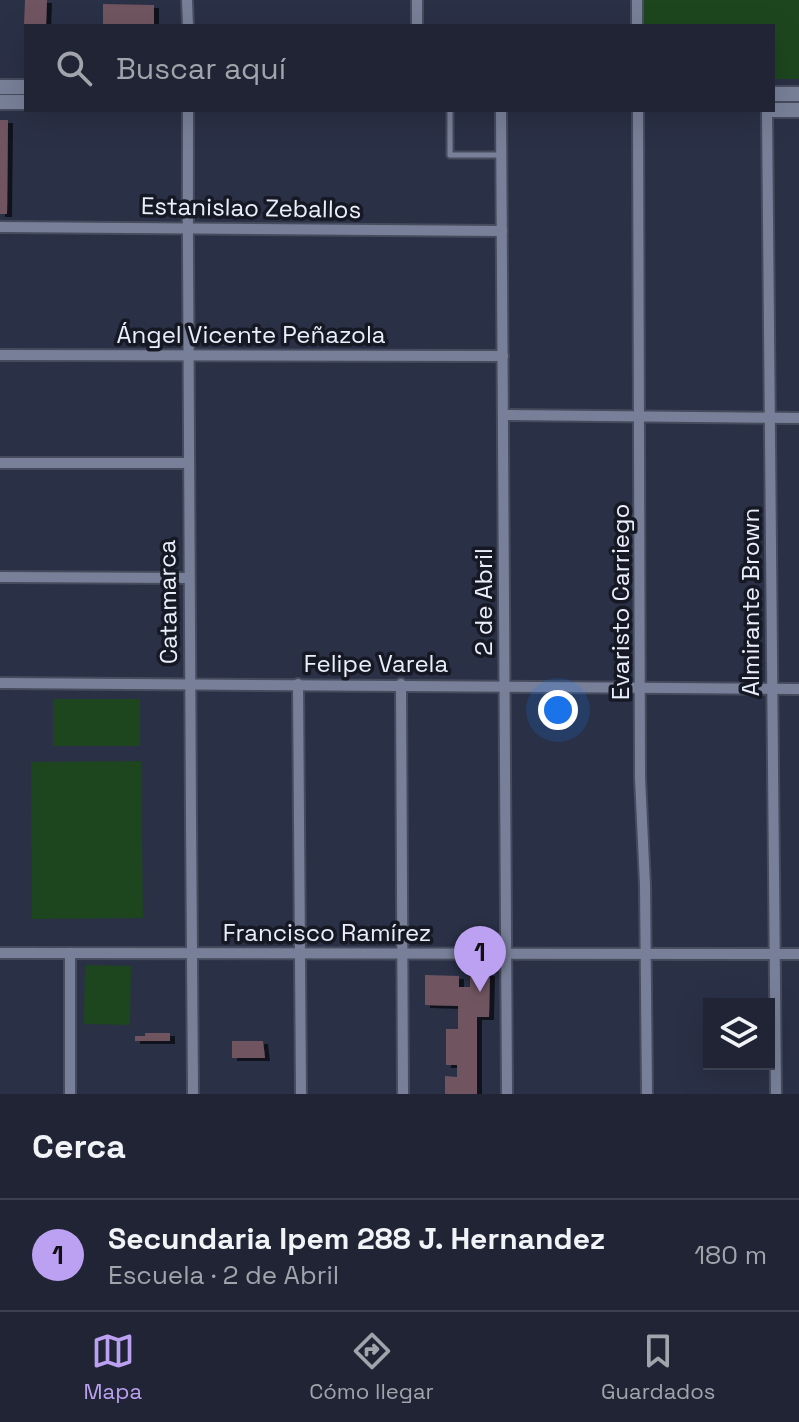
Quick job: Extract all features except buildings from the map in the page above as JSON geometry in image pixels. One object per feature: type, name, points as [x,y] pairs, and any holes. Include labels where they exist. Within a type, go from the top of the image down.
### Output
[{"type":"main road","points":[[0,87],[24,87]]},
{"type":"main road","points":[[775,94],[799,94]]},
{"type":"main road","points":[[0,102],[24,102]]},
{"type":"main road","points":[[775,110],[799,110]]},
{"type":"street","points":[[187,0],[188,24]]},
{"type":"street","points":[[417,0],[417,24]]},
{"type":"street","points":[[637,0],[637,24]]},
{"type":"street","name":"Catamarca","points":[[188,112],[187,463],[193,1094]]},
{"type":"street","name":"2 de Abril","points":[[501,112],[507,1094]]},
{"type":"street","name":"Evaristo Carriego","points":[[638,112],[640,778],[647,1094]]},
{"type":"street","name":"Almirante Brown","points":[[768,112],[776,1094]]},
{"type":"street","name":"Estanislao Zeballos","points":[[0,227],[502,231]]},
{"type":"street","name":"Ángel Vicente Peñazola","points":[[0,355],[503,356]]},
{"type":"street","points":[[503,415],[799,418]]},
{"type":"street","points":[[0,463],[187,463]]},
{"type":"street","points":[[0,577],[188,578]]},
{"type":"street","name":"Felipe Varela","points":[[0,683],[505,684],[799,689]]},
{"type":"street","points":[[298,684],[301,1094]]},
{"type":"street","points":[[401,684],[403,1094]]},
{"type":"street","name":"Francisco Ramírez","points":[[0,953],[799,954]]},
{"type":"street","points":[[70,953],[70,1094]]},
{"type":"lane","points":[[450,112],[450,155],[501,155]]},
{"type":"green space","points":[[637,0],[799,0],[799,79],[775,79],[775,24],[637,24]]},
{"type":"green space","points":[[53,699],[140,699],[140,746],[53,746]]},
{"type":"green space","points":[[141,761],[143,918],[32,919],[31,762]]},
{"type":"green space","points":[[85,965],[131,966],[130,1025],[84,1024]]},
{"type":"place","name":"Secundaria Ipem 288 J. Hernandez","points":[[480,992]]}]
